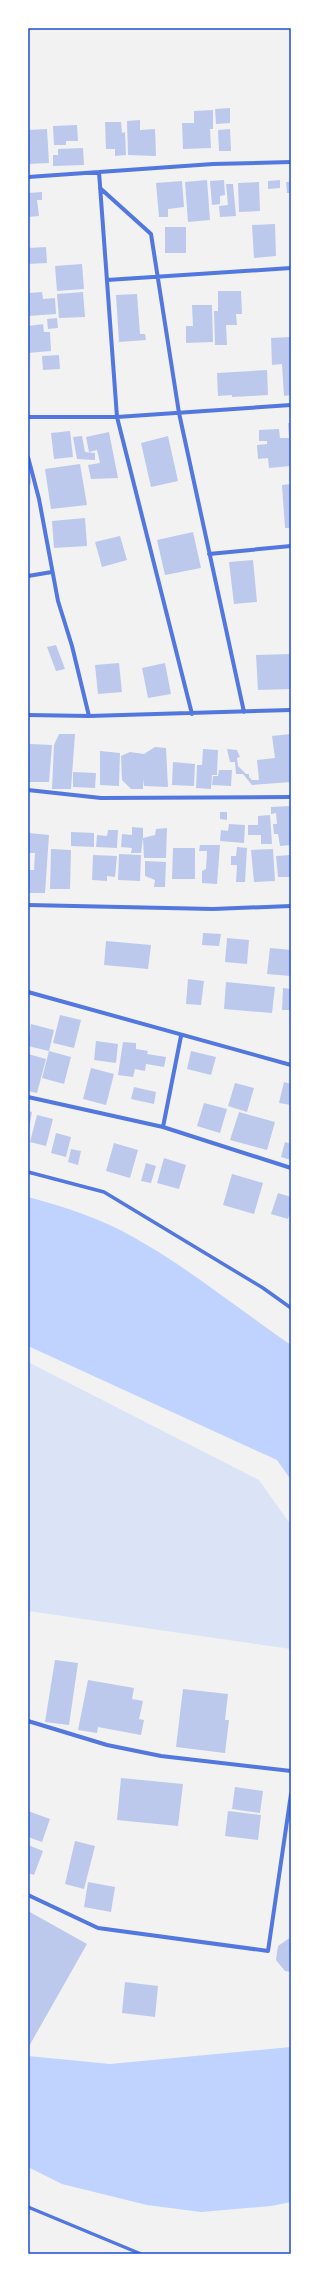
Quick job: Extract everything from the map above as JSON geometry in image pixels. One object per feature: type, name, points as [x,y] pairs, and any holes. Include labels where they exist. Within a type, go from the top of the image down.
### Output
[{"type":"street","points":[[28,177],[213,164],[291,162]]},
{"type":"street","points":[[99,172],[118,417],[192,714]]},
{"type":"street","points":[[100,188],[151,234],[159,277],[179,413],[244,712]]},
{"type":"street","points":[[107,280],[291,268]]},
{"type":"street","points":[[28,417],[118,417],[291,405]]},
{"type":"street","points":[[28,457],[39,499],[52,572],[89,716]]},
{"type":"street","points":[[209,554],[291,546]]},
{"type":"street","points":[[28,576],[52,572]]},
{"type":"street","points":[[28,715],[89,716],[291,710]]},
{"type":"street","points":[[28,790],[101,798],[291,797]]},
{"type":"street","points":[[28,905],[213,909],[291,906]]},
{"type":"street","points":[[28,992],[181,1036],[291,1065]]},
{"type":"street","points":[[163,1127],[181,1036]]},
{"type":"street","points":[[28,1097],[163,1127],[291,1168]]},
{"type":"street","points":[[28,1172],[104,1192],[262,1288],[291,1308]]},
{"type":"street","points":[[28,1721],[107,1745],[161,1756],[291,1771]]},
{"type":"street","points":[[28,1895],[98,1928],[268,1951],[291,1794]]},
{"type":"street","points":[[28,2207],[141,2254]]},
{"type":"shaded area","points":[[28,1362],[259,1480],[291,1525],[291,1649],[28,1611]]},
{"type":"water","points":[[28,1197],[69,1209],[121,1230],[194,1275],[291,1345],[291,1480],[277,1460],[28,1346]]},
{"type":"water","points":[[291,2047],[291,2202],[271,2206],[201,2212],[147,2205],[62,2184],[28,2167],[28,2056],[110,2064]]},
{"type":"building","points":[[230,108],[230,123],[216,124],[215,109]]},
{"type":"building","points":[[213,110],[213,129],[210,129],[211,148],[183,149],[182,123],[194,123],[194,111]]},
{"type":"building","points":[[140,120],[140,130],[155,129],[156,156],[128,155],[127,121]]},
{"type":"building","points":[[105,122],[121,122],[122,133],[125,132],[126,155],[115,156],[115,149],[106,149]]},
{"type":"building","points":[[77,125],[78,141],[66,141],[66,145],[54,145],[53,126]]},
{"type":"building","points":[[47,129],[49,163],[28,164],[28,130]]},
{"type":"building","points":[[230,129],[231,151],[219,151],[218,130]]},
{"type":"building","points":[[83,148],[84,165],[53,166],[53,155],[58,155],[58,149]]},
{"type":"building","points":[[207,180],[210,220],[188,222],[185,182]]},
{"type":"building","points":[[224,180],[225,195],[220,196],[220,204],[212,205],[210,181]]},
{"type":"building","points":[[280,180],[280,188],[268,189],[268,181]]},
{"type":"building","points":[[182,181],[184,207],[168,209],[168,217],[159,217],[156,183]]},
{"type":"building","points":[[259,182],[260,211],[239,212],[238,183]]},
{"type":"building","points":[[286,182],[291,182],[291,193],[287,193]]},
{"type":"building","points":[[226,184],[233,184],[236,216],[220,217],[219,206],[228,205]]},
{"type":"building","points":[[42,192],[42,200],[37,200],[39,216],[28,217],[28,193]]},
{"type":"building","points":[[275,224],[276,256],[254,258],[252,225]]},
{"type":"building","points":[[165,227],[186,227],[186,253],[165,253]]},
{"type":"building","points":[[46,247],[47,263],[28,264],[28,248]]},
{"type":"building","points":[[82,264],[84,289],[57,291],[55,266]]},
{"type":"building","points":[[218,291],[241,291],[242,314],[236,314],[237,325],[226,325],[227,345],[215,345],[214,311],[218,311]]},
{"type":"building","points":[[42,292],[43,299],[55,298],[56,314],[28,316],[28,293]]},
{"type":"building","points":[[83,292],[85,317],[59,318],[57,294]]},
{"type":"building","points":[[137,294],[140,334],[145,334],[146,340],[119,342],[116,295]]},
{"type":"building","points":[[192,305],[212,305],[213,342],[186,343],[186,326],[193,326]]},
{"type":"building","points":[[57,318],[58,328],[48,329],[47,319]]},
{"type":"building","points":[[43,324],[44,332],[50,332],[51,351],[28,353],[28,326]]},
{"type":"building","points":[[291,337],[291,395],[284,396],[282,364],[272,365],[271,338]]},
{"type":"building","points":[[59,355],[60,369],[43,370],[42,356]]},
{"type":"building","points":[[267,370],[268,395],[232,397],[232,395],[218,396],[217,373]]},
{"type":"building","points":[[288,423],[291,423],[291,466],[269,468],[268,458],[258,459],[257,445],[267,444],[267,441],[259,441],[259,430],[279,429],[280,438],[289,438]]},
{"type":"building","points":[[70,431],[73,457],[54,459],[51,433]]},
{"type":"building","points":[[109,432],[118,478],[91,479],[88,465],[100,463],[97,450],[89,452],[86,437]]},
{"type":"building","points":[[82,436],[85,452],[95,453],[95,460],[77,459],[73,437]]},
{"type":"building","points":[[168,436],[178,481],[151,487],[141,443]]},
{"type":"building","points":[[80,464],[87,505],[51,509],[45,469]]},
{"type":"building","points":[[30,473],[31,484],[28,485],[28,474]]},
{"type":"building","points":[[291,484],[291,528],[285,528],[282,485]]},
{"type":"building","points":[[85,518],[87,546],[54,548],[52,521]]},
{"type":"building","points":[[193,532],[201,568],[165,575],[157,540]]},
{"type":"building","points":[[120,536],[127,560],[102,567],[95,542]]},
{"type":"building","points":[[253,560],[257,602],[234,604],[229,562]]},
{"type":"building","points":[[56,645],[65,669],[56,671],[47,647]]},
{"type":"building","points":[[291,654],[291,689],[258,690],[256,655]]},
{"type":"building","points":[[119,663],[122,692],[98,694],[95,665]]},
{"type":"building","points":[[165,663],[171,694],[148,698],[142,668]]},
{"type":"building","points":[[59,734],[75,734],[71,789],[52,789],[54,745]]},
{"type":"building","points":[[291,734],[291,782],[252,785],[243,774],[236,774],[235,762],[230,762],[227,749],[237,750],[240,757],[237,758],[238,766],[246,774],[249,774],[249,777],[252,780],[259,780],[257,760],[275,758],[272,736]]},
{"type":"building","points":[[30,744],[52,745],[49,782],[28,782]]},
{"type":"building","points":[[155,747],[166,748],[168,787],[144,786],[143,779],[143,789],[131,789],[122,780],[121,756],[130,752],[144,754]]},
{"type":"building","points":[[203,749],[218,750],[217,775],[212,775],[211,789],[196,788],[197,765],[202,765]]},
{"type":"building","points":[[100,751],[120,753],[119,786],[100,785]]},
{"type":"building","points":[[173,762],[195,764],[194,786],[172,785]]},
{"type":"building","points":[[219,770],[232,770],[231,786],[212,785],[213,776],[218,776]]},
{"type":"building","points":[[73,772],[96,773],[95,788],[73,787]]},
{"type":"building","points":[[291,806],[291,845],[280,846],[278,834],[274,834],[273,824],[277,824],[276,813],[271,814],[271,807]]},
{"type":"building","points":[[220,812],[227,812],[227,820],[220,819]]},
{"type":"building","points":[[270,815],[272,844],[261,844],[261,835],[248,835],[248,825],[258,825],[258,816]]},
{"type":"building","points":[[229,824],[245,825],[244,843],[220,841],[221,830],[228,831]]},
{"type":"building","points":[[132,827],[143,828],[141,853],[131,853],[132,848],[121,847],[122,834],[132,835]]},
{"type":"building","points":[[167,828],[166,858],[144,858],[143,838],[155,835],[156,829]]},
{"type":"building","points":[[108,830],[118,830],[117,848],[96,847],[97,835],[107,836]]},
{"type":"building","points":[[71,832],[94,833],[94,847],[71,846]]},
{"type":"building","points":[[28,833],[49,835],[45,893],[28,893],[28,870],[34,870],[35,853],[28,853]]},
{"type":"building","points":[[200,845],[220,845],[217,884],[202,883],[202,871],[206,869],[207,851],[199,851]]},
{"type":"building","points":[[237,847],[247,848],[245,882],[236,882],[237,865],[231,865],[231,856],[236,856]]},
{"type":"building","points":[[173,848],[195,848],[195,879],[172,879]]},
{"type":"building","points":[[51,849],[71,850],[70,889],[50,889]]},
{"type":"building","points":[[273,849],[275,881],[254,882],[251,850]]},
{"type":"building","points":[[119,854],[141,855],[140,881],[118,880]]},
{"type":"building","points":[[93,855],[117,856],[115,877],[107,876],[107,881],[92,880]]},
{"type":"building","points":[[291,855],[291,877],[278,877],[276,856]]},
{"type":"building","points":[[145,861],[166,862],[165,887],[154,887],[155,880],[145,876]]},
{"type":"building","points":[[203,933],[221,934],[219,946],[202,945]]},
{"type":"building","points":[[227,938],[249,940],[247,964],[225,962]]},
{"type":"building","points":[[106,941],[151,945],[148,969],[104,965]]},
{"type":"building","points":[[270,948],[291,950],[291,976],[267,974]]},
{"type":"building","points":[[188,979],[204,981],[201,1005],[186,1004]]},
{"type":"building","points":[[226,982],[275,987],[272,1013],[224,1009]]},
{"type":"building","points":[[283,988],[291,989],[291,1010],[282,1010]]},
{"type":"building","points":[[60,1015],[81,1020],[74,1048],[53,1043]]},
{"type":"building","points":[[31,1024],[54,1030],[49,1051],[28,1046]]},
{"type":"building","points":[[96,1041],[118,1044],[116,1063],[94,1060]]},
{"type":"building","points":[[123,1042],[136,1043],[136,1049],[148,1051],[147,1054],[166,1057],[164,1067],[146,1064],[145,1071],[135,1069],[133,1077],[118,1075]]},
{"type":"building","points":[[49,1051],[71,1057],[64,1084],[42,1078]]},
{"type":"building","points":[[191,1051],[216,1057],[211,1075],[187,1069]]},
{"type":"building","points":[[28,1054],[46,1059],[37,1093],[28,1091]]},
{"type":"building","points":[[91,1068],[114,1074],[106,1105],[83,1099]]},
{"type":"building","points":[[284,1082],[291,1084],[291,1105],[279,1103]]},
{"type":"building","points":[[235,1083],[254,1088],[247,1112],[228,1106]]},
{"type":"building","points":[[134,1087],[156,1092],[154,1104],[131,1099]]},
{"type":"building","points":[[204,1103],[227,1109],[220,1133],[197,1126]]},
{"type":"building","points":[[28,1111],[32,1112],[29,1128],[28,1128]]},
{"type":"building","points":[[239,1112],[275,1122],[267,1150],[230,1140]]},
{"type":"building","points":[[37,1115],[53,1119],[46,1146],[30,1142]]},
{"type":"building","points":[[56,1133],[71,1137],[66,1157],[51,1153]]},
{"type":"building","points":[[285,1142],[291,1144],[291,1160],[281,1157]]},
{"type":"building","points":[[114,1143],[138,1150],[130,1178],[106,1171]]},
{"type":"building","points":[[71,1149],[81,1151],[78,1165],[68,1162]]},
{"type":"building","points":[[164,1158],[186,1165],[179,1189],[157,1183]]},
{"type":"building","points":[[146,1163],[156,1166],[151,1183],[141,1181]]},
{"type":"building","points":[[232,1174],[263,1183],[254,1214],[223,1205]]},
{"type":"building","points":[[278,1193],[291,1197],[291,1210],[288,1219],[271,1214]]},
{"type":"building","points":[[55,1660],[78,1663],[69,1725],[45,1722]]},
{"type":"building","points":[[88,1680],[134,1688],[132,1699],[143,1701],[139,1719],[144,1720],[141,1735],[98,1727],[97,1733],[78,1730]]},
{"type":"building","points":[[183,1689],[228,1694],[225,1720],[229,1720],[225,1753],[176,1747]]},
{"type":"building","points":[[121,1778],[183,1784],[178,1826],[117,1820]]},
{"type":"building","points":[[235,1787],[263,1791],[260,1813],[232,1809]]},
{"type":"building","points":[[28,1811],[50,1819],[42,1842],[28,1837]]},
{"type":"building","points":[[228,1811],[261,1815],[258,1840],[225,1836]]},
{"type":"building","points":[[75,1841],[95,1846],[84,1889],[65,1884]]},
{"type":"building","points":[[28,1845],[43,1851],[34,1875],[28,1873]]},
{"type":"building","points":[[88,1882],[115,1887],[111,1912],[84,1907]]},
{"type":"building","points":[[28,1911],[87,1944],[28,2048]]},
{"type":"building","points":[[291,1937],[291,1972],[285,1971],[276,1960],[278,1946]]},
{"type":"building","points":[[125,1982],[158,1986],[155,2017],[122,2013]]}]
